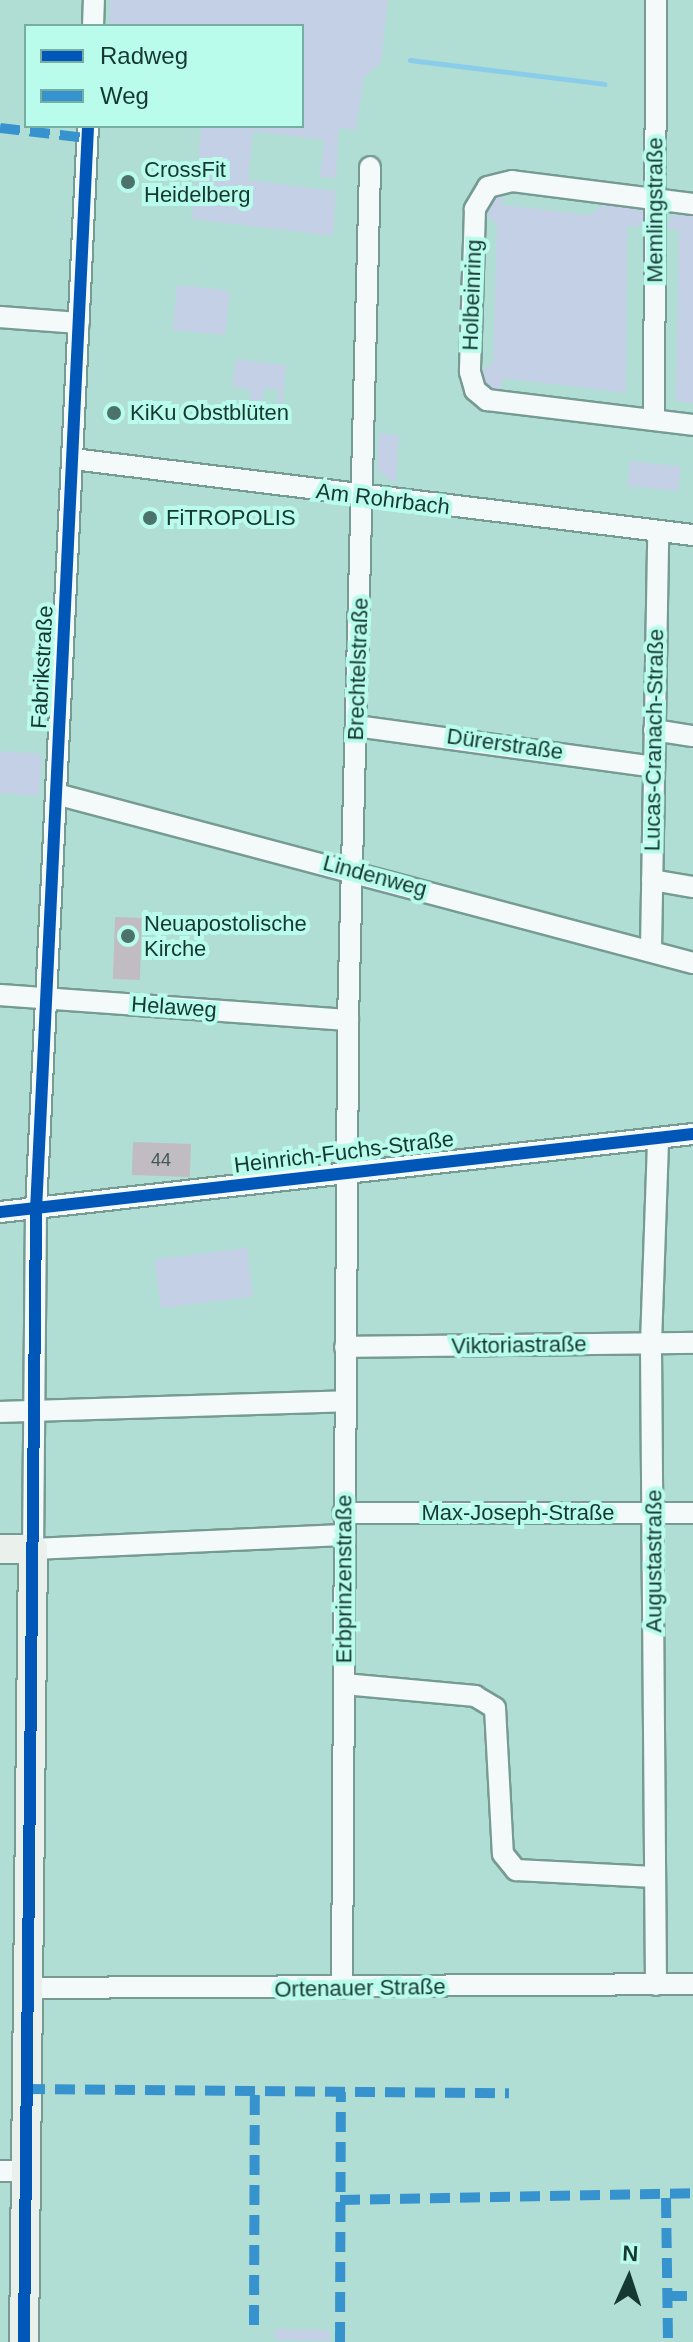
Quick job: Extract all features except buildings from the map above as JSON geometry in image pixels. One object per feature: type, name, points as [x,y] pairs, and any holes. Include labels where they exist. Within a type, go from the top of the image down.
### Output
[{"type":"street","points":[[93,24],[94,0]]},
{"type":"street","name":"Memlingstraße","points":[[654,420],[656,0]]},
{"type":"street","name":"Fabrikstraße","points":[[33,1549],[36,1210],[88,128]]},
{"type":"street","name":"Brechtelstraße","points":[[347,1171],[348,1020],[364,497],[370,167]]},
{"type":"street","name":"Holbeinring","points":[[693,204],[512,181],[481,193],[470,372],[475,390],[487,400],[693,425]]},
{"type":"street","points":[[0,317],[79,323]]},
{"type":"street","name":"Am Rohrbach","points":[[73,459],[693,535]]},
{"type":"street","name":"Lucas-Cranach-Straße","points":[[651,949],[658,531]]},
{"type":"street","name":"Dürerstraße","points":[[356,726],[654,767]]},
{"type":"street","points":[[654,730],[693,736]]},
{"type":"street","name":"Lindenweg","points":[[56,794],[651,949],[693,963]]},
{"type":"street","points":[[652,880],[693,887]]},
{"type":"street","name":"Helaweg","points":[[0,995],[348,1020]]},
{"type":"street","name":"Heinrich-Fuchs-Straße","points":[[0,1212],[693,1134]]},
{"type":"street","name":"Augustastraße","points":[[656,1985],[651,1343],[658,1138]]},
{"type":"street","name":"Erbprinzenstraße","points":[[342,1988],[347,1171]]},
{"type":"street","name":"Viktoriastraße","points":[[345,1347],[693,1343]]},
{"type":"street","points":[[0,1412],[344,1401]]},
{"type":"street","name":"Max-Joseph-Straße","points":[[343,1513],[693,1513]]},
{"type":"street","points":[[0,1549],[343,1535]]},
{"type":"street","points":[[24,2342],[12,2171],[27,1988],[33,1549]]},
{"type":"street","points":[[0,1563],[30,1604]]},
{"type":"street","points":[[344,1684],[475,1696],[495,1708],[503,1854],[516,1870],[654,1877]]},
{"type":"street","name":"Ortenauer Straße","points":[[27,1988],[693,1984]]},
{"type":"shaded area","points":[[110,0],[388,0],[381,63],[364,77],[356,130],[339,128],[336,178],[320,177],[324,140],[253,131],[248,180],[336,191],[333,236],[192,219],[202,128],[304,128],[304,24],[109,24]]},
{"type":"shaded area","points":[[502,192],[503,205],[590,215],[608,202],[644,211],[644,226],[627,227],[626,393],[503,378],[500,394],[486,392],[479,373],[493,363],[497,224],[482,211]]},
{"type":"shaded area","points":[[693,214],[693,403],[676,401],[679,230],[665,228],[674,215]]},
{"type":"shaded area","points":[[177,285],[230,291],[225,335],[172,330]]},
{"type":"shaded area","points":[[236,359],[286,365],[282,407],[276,407],[278,389],[264,388],[262,405],[249,404],[250,389],[232,386]]},
{"type":"shaded area","points":[[379,433],[399,435],[396,484],[377,470]]},
{"type":"shaded area","points":[[630,461],[681,466],[678,491],[627,486]]},
{"type":"shaded area","points":[[0,751],[42,754],[39,796],[0,793]]},
{"type":"shaded area","points":[[247,1248],[253,1297],[161,1308],[155,1259]]},
{"type":"shaded area","points":[[275,2329],[330,2330],[330,2341],[275,2340]]},
{"type":"waterway","points":[[410,60],[605,84]]},
{"type":"marked path","points":[[0,128],[87,138]]},
{"type":"marked path","points":[[25,2089],[509,2093]]},
{"type":"marked path","points":[[254,2325],[255,2091]]},
{"type":"marked path","points":[[340,2342],[341,2092]]},
{"type":"marked path","points":[[340,2200],[693,2193]]},
{"type":"marked path","points":[[666,2198],[668,2342]]},
{"type":"marked path","points":[[667,2296],[693,2296]]},
{"type":"cycle path","points":[[24,2342],[36,1210],[88,128]]},
{"type":"cycle path","points":[[0,1212],[693,1134]]},
{"type":"place","name":"CrossFit Heidelberg","points":[[128,182]]},
{"type":"place","name":"KiKu Obstblüten","points":[[114,413]]},
{"type":"place","name":"FiTROPOLIS","points":[[150,518]]},
{"type":"place","name":"Neuapostolische Kirche","points":[[128,936]]}]
